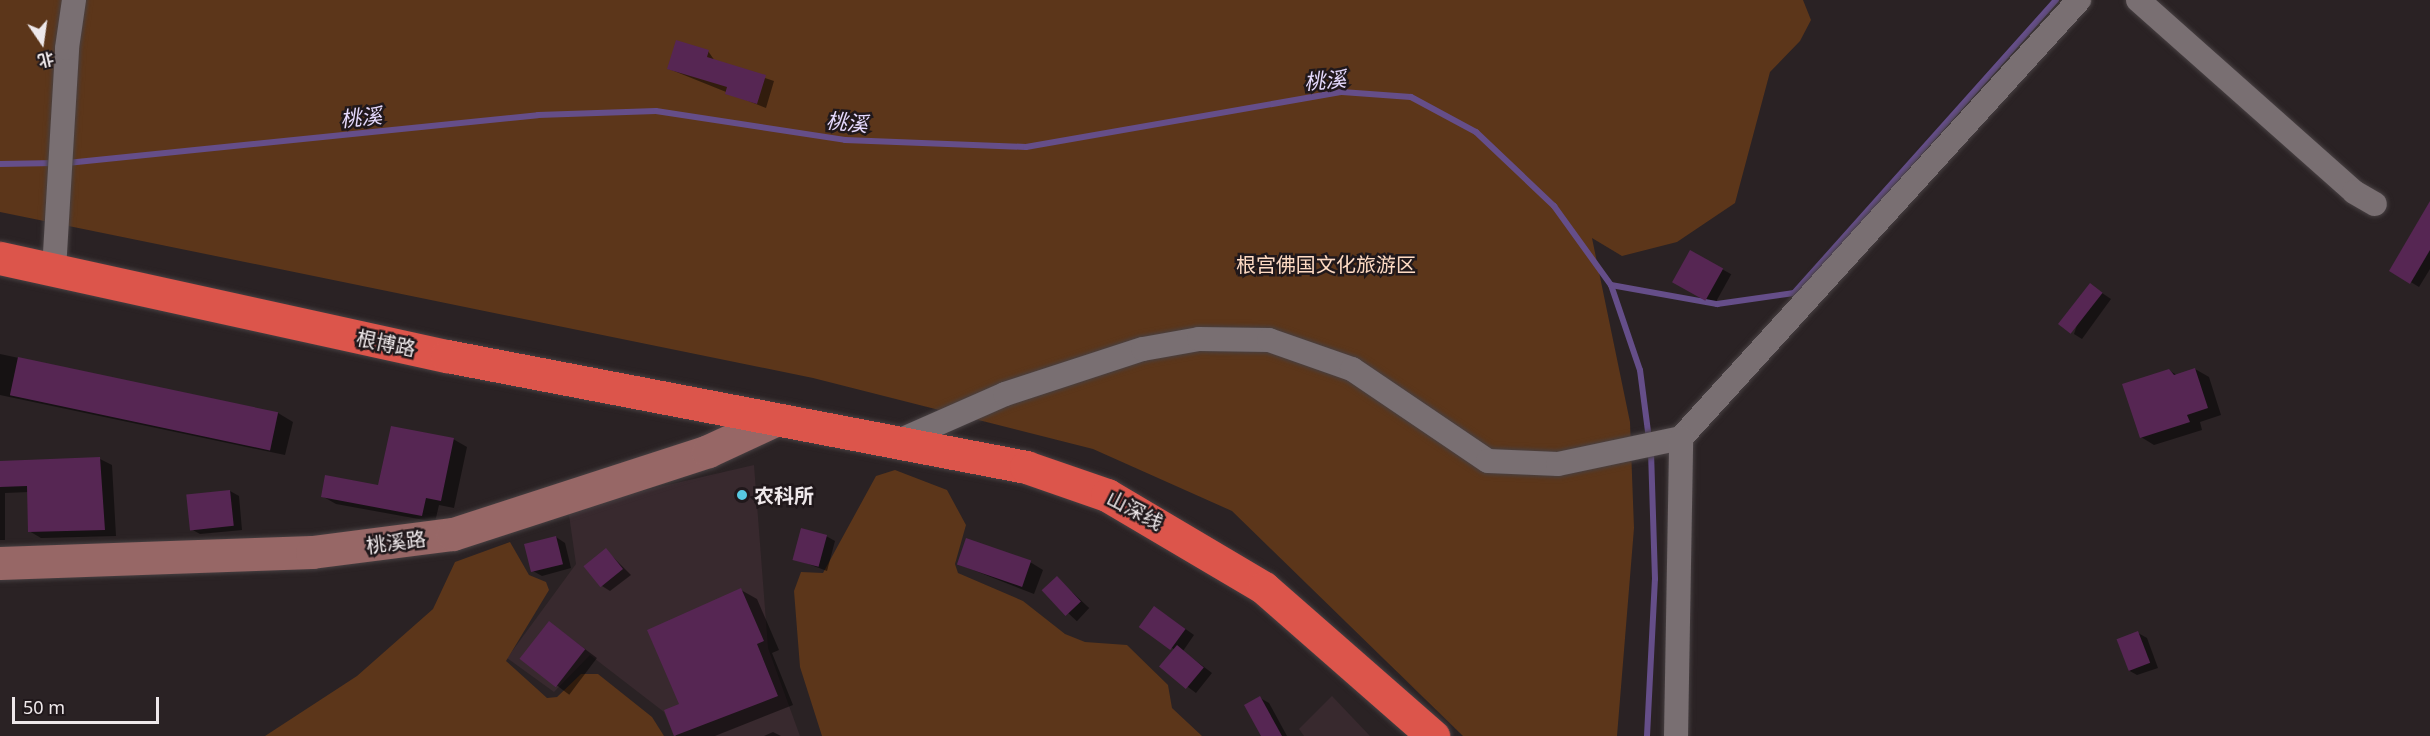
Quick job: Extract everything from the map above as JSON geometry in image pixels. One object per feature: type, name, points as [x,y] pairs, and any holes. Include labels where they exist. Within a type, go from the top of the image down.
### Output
[{"type":"highway","name":"根博路","points":[[0,258],[773,421]]},
{"type":"highway","name":"山深线","points":[[773,421],[903,439],[1057,477],[1107,495],[1183,535],[1264,588],[1433,736]]},
{"type":"street","points":[[54,270],[74,0]]},
{"type":"street","points":[[903,439],[1005,394],[1143,349],[1199,339],[1269,340],[1352,369],[1488,461],[1558,464],[1681,438],[2079,0]]},
{"type":"street","points":[[2138,0],[2354,192],[2375,204]]},
{"type":"street","name":"桃溪路","points":[[0,563],[312,552],[453,534],[708,451],[773,421]]},
{"type":"street","points":[[1676,736],[1681,438]]},
{"type":"shaded area","points":[[754,465],[768,648],[800,736],[674,736],[664,712],[590,655],[554,692],[507,658],[576,564],[568,508]]},
{"type":"shaded area","points":[[1332,696],[1370,736],[1304,736],[1299,729]]},
{"type":"green space","name":"根宫佛国文化旅游区","points":[[0,0],[1803,0],[1811,20],[1800,41],[1770,72],[1735,203],[1677,242],[1622,256],[1592,238],[1630,422],[1634,528],[1617,736],[1463,736],[1232,511],[1093,449],[813,378],[0,212]]},
{"type":"green space","points":[[895,470],[947,490],[966,525],[955,564],[958,573],[1023,601],[1065,634],[1085,642],[1127,645],[1168,685],[1172,708],[1202,736],[822,736],[800,667],[794,591],[801,572],[823,573],[876,476]]},
{"type":"green space","points":[[510,542],[529,575],[546,582],[549,590],[506,661],[547,698],[557,697],[581,674],[598,674],[652,717],[664,736],[265,736],[357,676],[433,609],[455,562]]},
{"type":"building","points":[[676,40],[709,50],[707,57],[766,75],[757,104],[725,94],[727,87],[667,69]]},
{"type":"building","points":[[2430,201],[2430,250],[2410,284],[2389,271]]},
{"type":"building","points":[[1690,250],[1723,268],[1705,301],[1672,282]]},
{"type":"building","points":[[2090,283],[2103,293],[2071,334],[2058,324]]},
{"type":"building","points":[[18,357],[278,412],[270,450],[10,395]]},
{"type":"building","points":[[2195,368],[2208,408],[2187,415],[2190,422],[2140,438],[2122,384],[2169,369],[2174,375]]},
{"type":"building","points":[[391,426],[454,438],[441,501],[426,498],[422,516],[321,497],[325,475],[378,485]]},
{"type":"building","points":[[100,457],[105,530],[28,532],[27,486],[0,487],[0,461]]},
{"type":"building","points":[[230,490],[234,526],[190,530],[186,495]]},
{"type":"building","points":[[801,528],[827,535],[819,567],[792,560]]},
{"type":"building","points":[[556,536],[563,564],[531,572],[524,544]]},
{"type":"building","points":[[966,538],[1031,560],[1022,587],[957,564]]},
{"type":"building","points":[[606,548],[623,569],[600,587],[583,566]]},
{"type":"building","points":[[1057,576],[1081,602],[1066,616],[1042,590]]},
{"type":"building","points":[[741,588],[764,641],[757,644],[778,696],[674,736],[664,710],[679,704],[647,630]]},
{"type":"building","points":[[1154,606],[1186,629],[1170,650],[1139,627]]},
{"type":"building","points":[[549,621],[585,649],[556,687],[519,659]]},
{"type":"building","points":[[2138,631],[2150,663],[2129,671],[2117,639]]},
{"type":"building","points":[[1177,645],[1204,667],[1186,689],[1159,666]]},
{"type":"building","points":[[1260,696],[1282,736],[1261,736],[1244,705]]},
{"type":"waterway","points":[[1611,285],[1717,304],[1794,293],[2056,0]]},
{"type":"waterway","name":"桃溪","points":[[67,163],[538,115],[656,111],[845,140],[1026,147],[1342,92],[1411,97],[1476,132],[1554,206],[1611,285],[1640,370],[1649,439]]},
{"type":"waterway","name":"桃溪","points":[[0,164],[56,163]]},
{"type":"waterway","points":[[1647,736],[1655,579],[1651,449]]},
{"type":"place","name":"农科所","points":[[742,495]]}]
